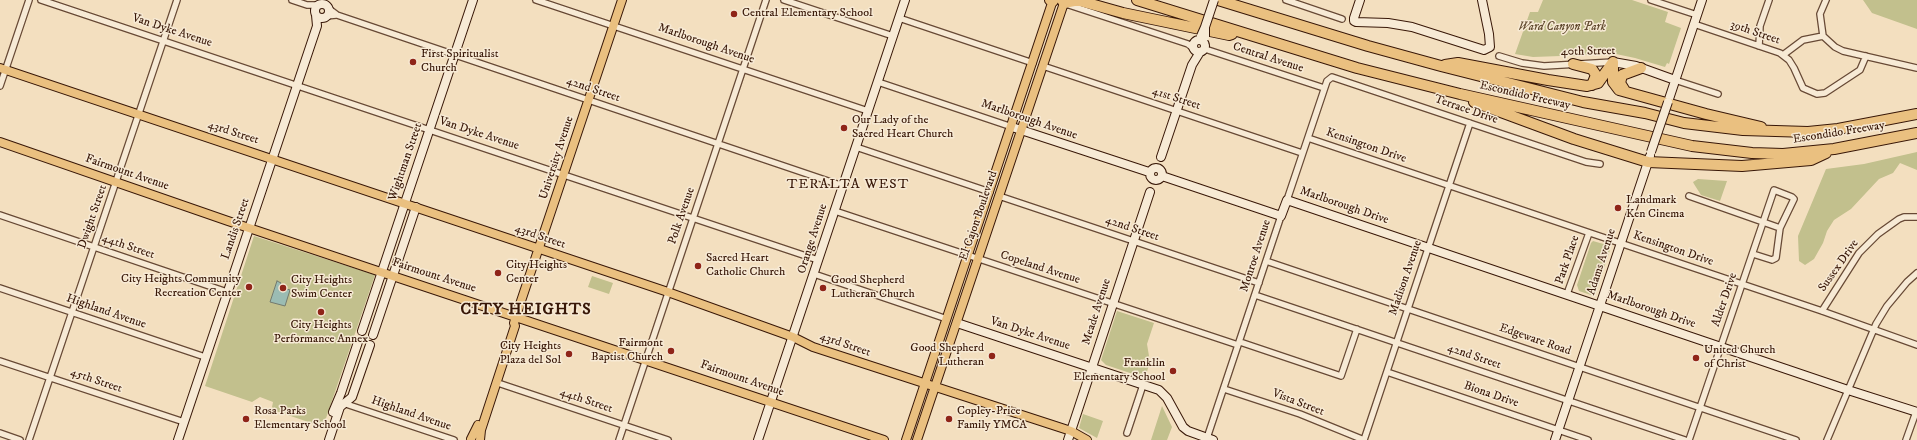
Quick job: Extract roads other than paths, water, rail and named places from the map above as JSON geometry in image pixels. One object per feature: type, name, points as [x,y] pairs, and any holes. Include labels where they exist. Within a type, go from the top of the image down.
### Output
[{"type":"highway","name":"Escondido Freeway","points":[[1137,0],[1357,68],[1460,94],[1663,140],[1710,149],[1783,154],[1834,149],[1917,133]]},
{"type":"highway","name":"Escondido Freeway","points":[[1218,0],[1368,46],[1441,66],[1583,102],[1645,114],[1684,124],[1743,130],[1808,132],[1838,129],[1917,114]]},
{"type":"highway","points":[[1240,0],[1251,5],[1263,14]]},
{"type":"highway","points":[[1058,1],[1080,1],[1123,13],[1229,35],[1240,32]]},
{"type":"highway","points":[[1441,66],[1458,63],[1548,80],[1592,85],[1598,83],[1613,62]]},
{"type":"highway","points":[[1613,62],[1612,76],[1616,87],[1627,92],[1706,114],[1748,123],[1771,131]]},
{"type":"highway","points":[[1573,64],[1592,69],[1596,75],[1592,85]]},
{"type":"highway","points":[[1627,92],[1622,88],[1620,83],[1622,75],[1641,68]]},
{"type":"highway","points":[[1460,94],[1480,105],[1574,139],[1650,157],[1742,166],[1811,160],[1834,149]]},
{"type":"main road","name":"Wightman Street","points":[[323,440],[340,402],[358,342],[358,337],[362,331],[473,0]]},
{"type":"main road","name":"University Avenue","points":[[474,440],[515,326],[515,320],[622,0]]},
{"type":"main road","name":"Orange Avenue","points":[[758,440],[905,0]]},
{"type":"main road","name":"Meade Avenue","points":[[1068,440],[1112,303],[1214,0]]},
{"type":"main road","points":[[1360,0],[1354,21],[1388,23],[1412,27],[1487,50],[1490,47],[1489,34],[1482,0]]},
{"type":"main road","name":"Adams Avenue","points":[[1555,440],[1702,0]]},
{"type":"main road","name":"El Cajon Boulevard","points":[[906,440],[1033,63],[1058,1]]},
{"type":"main road","name":"El Cajon Boulevard","points":[[917,440],[1043,66],[1058,1]]},
{"type":"main road","name":"Landis Street","points":[[178,440],[248,227],[323,9]]},
{"type":"main road","name":"40th Street","points":[[1613,62],[1641,68],[1675,80]]},
{"type":"main road","name":"43rd Street","points":[[3,69],[668,292],[792,337],[813,347],[1071,431]]},
{"type":"main road","name":"Marlborough Avenue","points":[[1012,126],[1281,216]]},
{"type":"main road","name":"Fairmount Avenue","points":[[0,142],[393,275],[515,320],[646,359],[884,440]]},
{"type":"main road","name":"Monroe Avenue","points":[[1281,216],[1287,200]]},
{"type":"main road","name":"Marlborough Drive","points":[[1287,200],[1916,412]]},
{"type":"main road","name":"Wightman Street","points":[[340,402],[352,397],[370,345],[373,341],[373,335],[416,208]]},
{"type":"main road","name":"Van Dyke Avenue","points":[[956,323],[1164,393],[1183,427],[1210,439]]},
{"type":"main road","points":[[362,331],[367,330],[373,335]]},
{"type":"main road","points":[[358,342],[362,345],[370,345]]},
{"type":"main road","name":"University Avenue","points":[[474,440],[481,430],[493,396],[495,382]]},
{"type":"main road","name":"Wightman Street","points":[[329,440],[340,407],[340,402]]},
{"type":"main road","points":[[1071,431],[1088,440]]},
{"type":"street","points":[[0,86],[3,69],[29,0]]},
{"type":"street","name":"Van Dyke Avenue","points":[[41,0],[818,260]]},
{"type":"street","name":"Dwight Street","points":[[29,440],[177,0]]},
{"type":"street","name":"42nd Street","points":[[292,0],[323,9],[336,15],[455,56],[843,186]]},
{"type":"street","name":"Marlborough Avenue","points":[[536,0],[868,111]]},
{"type":"street","name":"Polk Avenue","points":[[619,440],[766,0]]},
{"type":"street","points":[[784,0],[893,36]]},
{"type":"street","points":[[1286,0],[1342,19]]},
{"type":"street","points":[[1651,0],[1697,15]]},
{"type":"street","points":[[1759,46],[1760,26],[1769,0]]},
{"type":"street","points":[[1826,0],[1820,14],[1823,36],[1835,47],[1843,51],[1917,68]]},
{"type":"street","name":"Central Avenue","points":[[1058,1],[1188,44],[1200,44],[1324,88]]},
{"type":"street","points":[[899,18],[1033,63]]},
{"type":"street","name":"39th Street","points":[[1694,24],[1783,55],[1803,40],[1823,36]]},
{"type":"street","points":[[1783,55],[1794,68],[1804,88],[1817,94],[1826,94],[1860,70],[1866,56]]},
{"type":"street","name":"40th Street","points":[[1499,56],[1522,64],[1544,66],[1613,62]]},
{"type":"street","name":"41st Street","points":[[1043,66],[1302,153]]},
{"type":"street","name":"Terrace Drive","points":[[1327,81],[1330,78],[1335,78],[1585,162],[1600,164]]},
{"type":"street","points":[[1675,80],[1718,94]]},
{"type":"street","name":"Monroe Avenue","points":[[1287,200],[1327,81]]},
{"type":"street","name":"Marlborough Avenue","points":[[878,82],[1012,126]]},
{"type":"street","name":"Madison Avenue","points":[[1364,440],[1470,123]]},
{"type":"street","name":"Kensington Drive","points":[[1308,138],[1822,311],[1917,345]]},
{"type":"street","points":[[856,147],[990,192]]},
{"type":"street","name":"Alder Drive","points":[[1689,440],[1774,190],[1794,199],[1780,228]]},
{"type":"street","name":"42nd Street","points":[[999,196],[1259,283]]},
{"type":"street","points":[[1689,196],[1780,228],[1776,258],[1772,260],[1752,254]]},
{"type":"street","name":"Copeland Avenue","points":[[835,211],[1112,303],[1341,376],[1357,329]]},
{"type":"street","name":"44th Street","points":[[0,215],[227,292]]},
{"type":"street","name":"Monroe Avenue","points":[[1210,439],[1224,388],[1281,216]]},
{"type":"street","name":"Sussex Drive","points":[[1822,311],[1859,253],[1878,234],[1899,219],[1904,217],[1917,217]]},
{"type":"street","name":"Park Place","points":[[1567,294],[1589,233]]},
{"type":"street","name":"Edgeware Road","points":[[1266,261],[1796,440]]},
{"type":"street","points":[[1827,440],[1874,329],[1887,306],[1917,272]]},
{"type":"street","points":[[814,274],[947,319]]},
{"type":"street","name":"Highland Avenue","points":[[0,288],[205,357]]},
{"type":"street","name":"42nd Street","points":[[1255,295],[1685,440]]},
{"type":"street","name":"45th Street","points":[[0,360],[184,422]]},
{"type":"street","name":"Biona Drive","points":[[1387,372],[1588,440]]},
{"type":"street","name":"44th Street","points":[[495,382],[668,440]]},
{"type":"street","points":[[1127,433],[1143,385]]},
{"type":"street","name":"Vista Street","points":[[1224,388],[1300,414],[1364,440]]},
{"type":"street","name":"Highland Avenue","points":[[340,402],[454,440]]},
{"type":"street","points":[[1906,440],[1916,412]]},
{"type":"street","points":[[0,434],[20,440]]},
{"type":"water","points":[[277,281],[281,283],[280,287],[290,290],[285,306],[270,302]]},
{"type":"place","name":"Central Elementary School","points":[[734,14]]},
{"type":"place","name":"First Spiritualist Church","points":[[413,62]]},
{"type":"place","name":"Our Lady of the Sacred Heart Church","points":[[844,128]]},
{"type":"place","name":"Landmark Ken Cinema","points":[[1618,208]]},
{"type":"place","name":"Sacred Heart Catholic Church","points":[[698,266]]},
{"type":"place","name":"City Heights Center","points":[[498,273]]},
{"type":"place","name":"City Heights Community Recreation Center","points":[[249,287]]},
{"type":"place","name":"City Heights Swim Center","points":[[283,288]]},
{"type":"place","name":"Good Shepherd Lutheran Church","points":[[823,288]]},
{"type":"place","name":"City Heights Performance Annex","points":[[321,312]]},
{"type":"place","name":"Fairmont Baptist Church","points":[[671,351]]},
{"type":"place","name":"City Heights Plaza del Sol","points":[[569,354]]},
{"type":"place","name":"Good Shepherd Lutheran","points":[[992,356]]},
{"type":"place","name":"United Church of Christ","points":[[1696,358]]},
{"type":"place","name":"Franklin Elementary School","points":[[1173,371]]},
{"type":"place","name":"Rosa Parks Elementary School","points":[[246,419]]},
{"type":"place","name":"Copley-Price Family YMCA","points":[[949,419]]},
{"type":"district","name":"TERALTA WEST","points":[[848,185]]},
{"type":"district","name":"CITY HEIGHTS","points":[[526,311]]},
{"type":"park label","name":"Ward Canyon Park","points":[[1562,28]]}]
